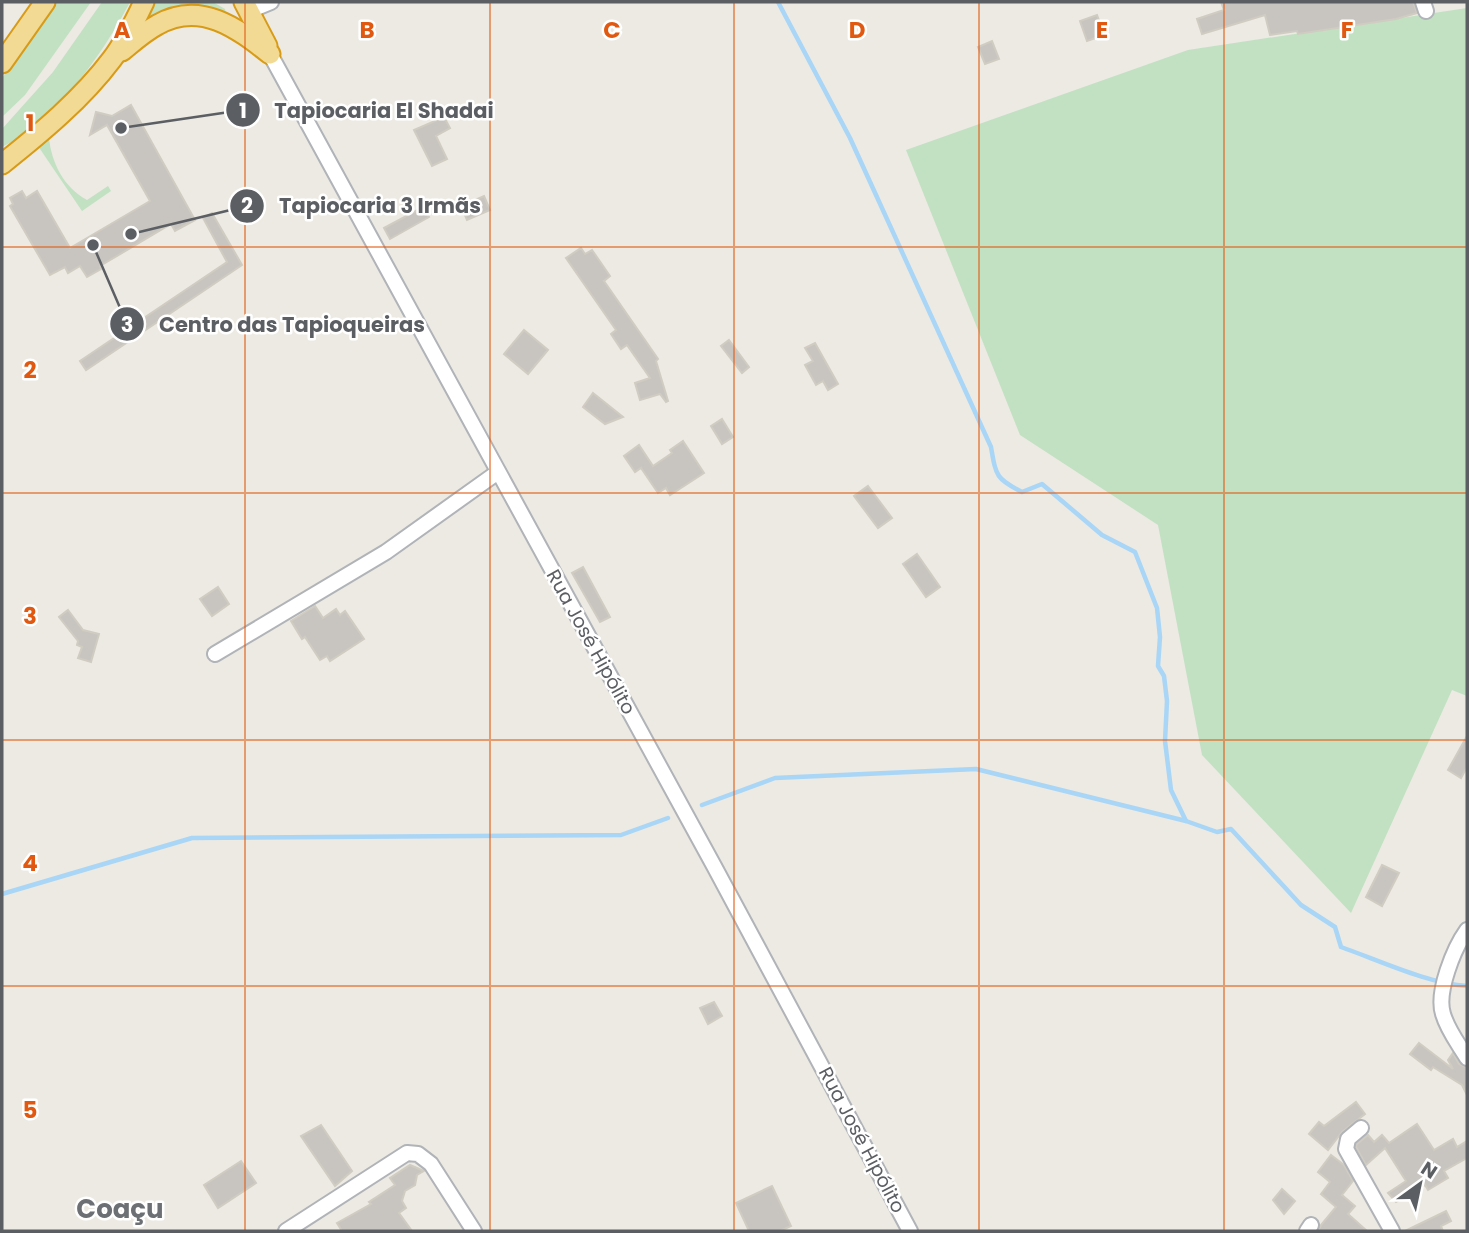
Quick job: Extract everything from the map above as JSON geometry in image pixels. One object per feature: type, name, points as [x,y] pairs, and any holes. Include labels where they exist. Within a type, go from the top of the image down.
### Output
[{"type":"highway","points":[[2,63],[45,2]]},
{"type":"highway","points":[[113,58],[144,2]]},
{"type":"highway","points":[[234,27],[245,26],[249,12]]},
{"type":"highway","points":[[249,12],[270,54]]},
{"type":"highway","points":[[2,164],[57,117],[113,58],[158,24],[191,15],[212,18],[234,27],[270,54]]},
{"type":"street","points":[[249,12],[271,2]]},
{"type":"street","name":"Rua José Hipólito","points":[[270,54],[714,866],[910,1231]]},
{"type":"street","points":[[215,654],[386,552],[498,472]]},
{"type":"street","points":[[1467,930],[1455,948],[1445,983],[1442,1014],[1451,1036],[1467,1058]]},
{"type":"street","points":[[1361,1128],[1348,1139],[1346,1149],[1392,1231]]},
{"type":"street","points":[[294,1229],[407,1153],[418,1154],[430,1164],[474,1231]]},
{"type":"green space","points":[[56,2],[91,2],[25,95],[2,117],[2,78],[41,27]]},
{"type":"green space","points":[[102,2],[130,2],[92,64],[59,104],[22,136],[2,147],[2,129],[53,72]]},
{"type":"green space","points":[[155,2],[213,2],[225,9],[226,14],[145,23]]},
{"type":"green space","points":[[1467,8],[1467,696],[1452,690],[1351,913],[1202,755],[1158,525],[1020,435],[906,150],[1188,50]]},
{"type":"green space","points":[[49,137],[56,165],[72,189],[87,200],[108,186],[111,191],[82,211],[38,146]]},
{"type":"building","points":[[1221,2],[1413,2],[1417,13],[1396,19],[1298,34],[1297,31],[1270,35],[1265,15],[1202,34],[1197,19],[1224,10]]},
{"type":"building","points":[[1097,15],[1103,31],[1100,32],[1101,36],[1087,41],[1080,21]]},
{"type":"building","points":[[992,41],[999,59],[985,64],[978,47]]},
{"type":"building","points":[[131,105],[195,220],[175,231],[171,224],[100,266],[101,269],[87,277],[80,266],[68,273],[65,267],[50,275],[10,206],[13,204],[10,198],[22,191],[26,198],[37,191],[70,248],[150,201],[107,125],[90,135],[96,112],[112,116]]},
{"type":"building","points":[[444,117],[450,128],[436,136],[447,159],[432,166],[414,130]]},
{"type":"building","points":[[484,196],[490,210],[467,220],[461,206]]},
{"type":"building","points":[[423,207],[429,217],[390,239],[384,228]]},
{"type":"building","points":[[212,213],[242,265],[86,370],[80,361],[227,262],[203,218]]},
{"type":"building","points":[[581,248],[585,254],[592,250],[610,276],[604,281],[658,359],[656,361],[668,401],[660,394],[640,400],[635,383],[650,378],[627,345],[621,349],[611,334],[616,330],[566,258]]},
{"type":"building","points":[[524,330],[548,350],[528,374],[504,354]]},
{"type":"building","points":[[729,340],[749,367],[742,373],[721,346]]},
{"type":"building","points":[[815,343],[838,384],[828,390],[823,381],[816,385],[805,365],[813,361],[805,348]]},
{"type":"building","points":[[593,393],[623,417],[605,424],[583,407]]},
{"type":"building","points":[[722,419],[733,437],[722,444],[711,426]]},
{"type":"building","points":[[683,441],[704,473],[670,495],[666,488],[658,493],[641,468],[635,472],[624,456],[639,445],[653,466],[672,453],[670,450]]},
{"type":"building","points":[[868,486],[892,518],[878,528],[854,496]]},
{"type":"building","points":[[917,554],[940,587],[926,597],[903,564]]},
{"type":"building","points":[[583,567],[610,617],[600,622],[572,573]]},
{"type":"building","points":[[218,587],[229,604],[212,616],[200,599]]},
{"type":"building","points":[[315,606],[323,618],[336,609],[340,615],[345,611],[364,639],[330,661],[327,656],[320,660],[291,621]]},
{"type":"building","points":[[68,610],[83,630],[99,634],[91,662],[78,658],[82,647],[77,645],[78,641],[59,617]]},
{"type":"building","points":[[1467,736],[1467,767],[1461,778],[1448,770]]},
{"type":"building","points":[[1382,865],[1399,873],[1382,906],[1366,897]]},
{"type":"building","points":[[714,1002],[722,1016],[708,1024],[700,1008]]},
{"type":"building","points":[[1419,1043],[1453,1069],[1448,1060],[1453,1053],[1459,1064],[1466,1067],[1467,1095],[1462,1085],[1433,1067],[1431,1070],[1410,1054]]},
{"type":"building","points":[[1356,1102],[1365,1114],[1342,1132],[1328,1150],[1309,1134],[1319,1122],[1324,1126]]},
{"type":"building","points":[[1417,1124],[1434,1150],[1453,1139],[1457,1147],[1467,1141],[1467,1158],[1444,1171],[1448,1178],[1428,1190],[1425,1185],[1396,1202],[1388,1193],[1406,1181],[1385,1148],[1366,1165],[1356,1147],[1368,1135],[1374,1142],[1382,1135],[1389,1143]]},
{"type":"building","points":[[321,1125],[352,1171],[335,1186],[301,1136]]},
{"type":"building","points":[[1331,1155],[1344,1165],[1353,1181],[1342,1195],[1355,1206],[1348,1214],[1367,1231],[1318,1231],[1336,1207],[1321,1194],[1330,1182],[1318,1172]]},
{"type":"building","points":[[241,1161],[256,1183],[218,1208],[204,1185]]},
{"type":"building","points":[[410,1165],[424,1171],[417,1175],[415,1185],[405,1191],[402,1201],[406,1208],[399,1213],[412,1231],[342,1231],[337,1223],[371,1204],[369,1202],[395,1185],[390,1178]]},
{"type":"building","points":[[772,1186],[791,1226],[780,1231],[749,1231],[736,1203]]},
{"type":"building","points":[[1282,1189],[1295,1201],[1284,1214],[1273,1200]]},
{"type":"building","points":[[1446,1211],[1451,1221],[1441,1226],[1443,1231],[1405,1231]]},
{"type":"waterway","points":[[778,2],[850,138],[991,447],[999,476],[1022,492],[1042,484],[1102,535],[1135,552],[1157,608],[1160,637],[1158,666],[1164,676],[1167,701],[1165,741],[1171,790],[1186,821]]},
{"type":"waterway","points":[[702,805],[775,778],[976,769],[1186,821],[1217,832],[1231,829],[1301,905],[1335,927],[1341,947],[1436,981],[1467,986]]},
{"type":"waterway","points":[[2,894],[192,838],[621,835],[668,818]]},
{"type":"place","name":"Tapiocaria El Shadai","points":[[121,128]]},
{"type":"place","name":"Tapiocaria 3 Irmãs","points":[[131,234]]},
{"type":"place","name":"Centro das Tapioqueiras","points":[[93,245]]},
{"type":"district","name":"Coaçu","points":[[120,1209]]}]
